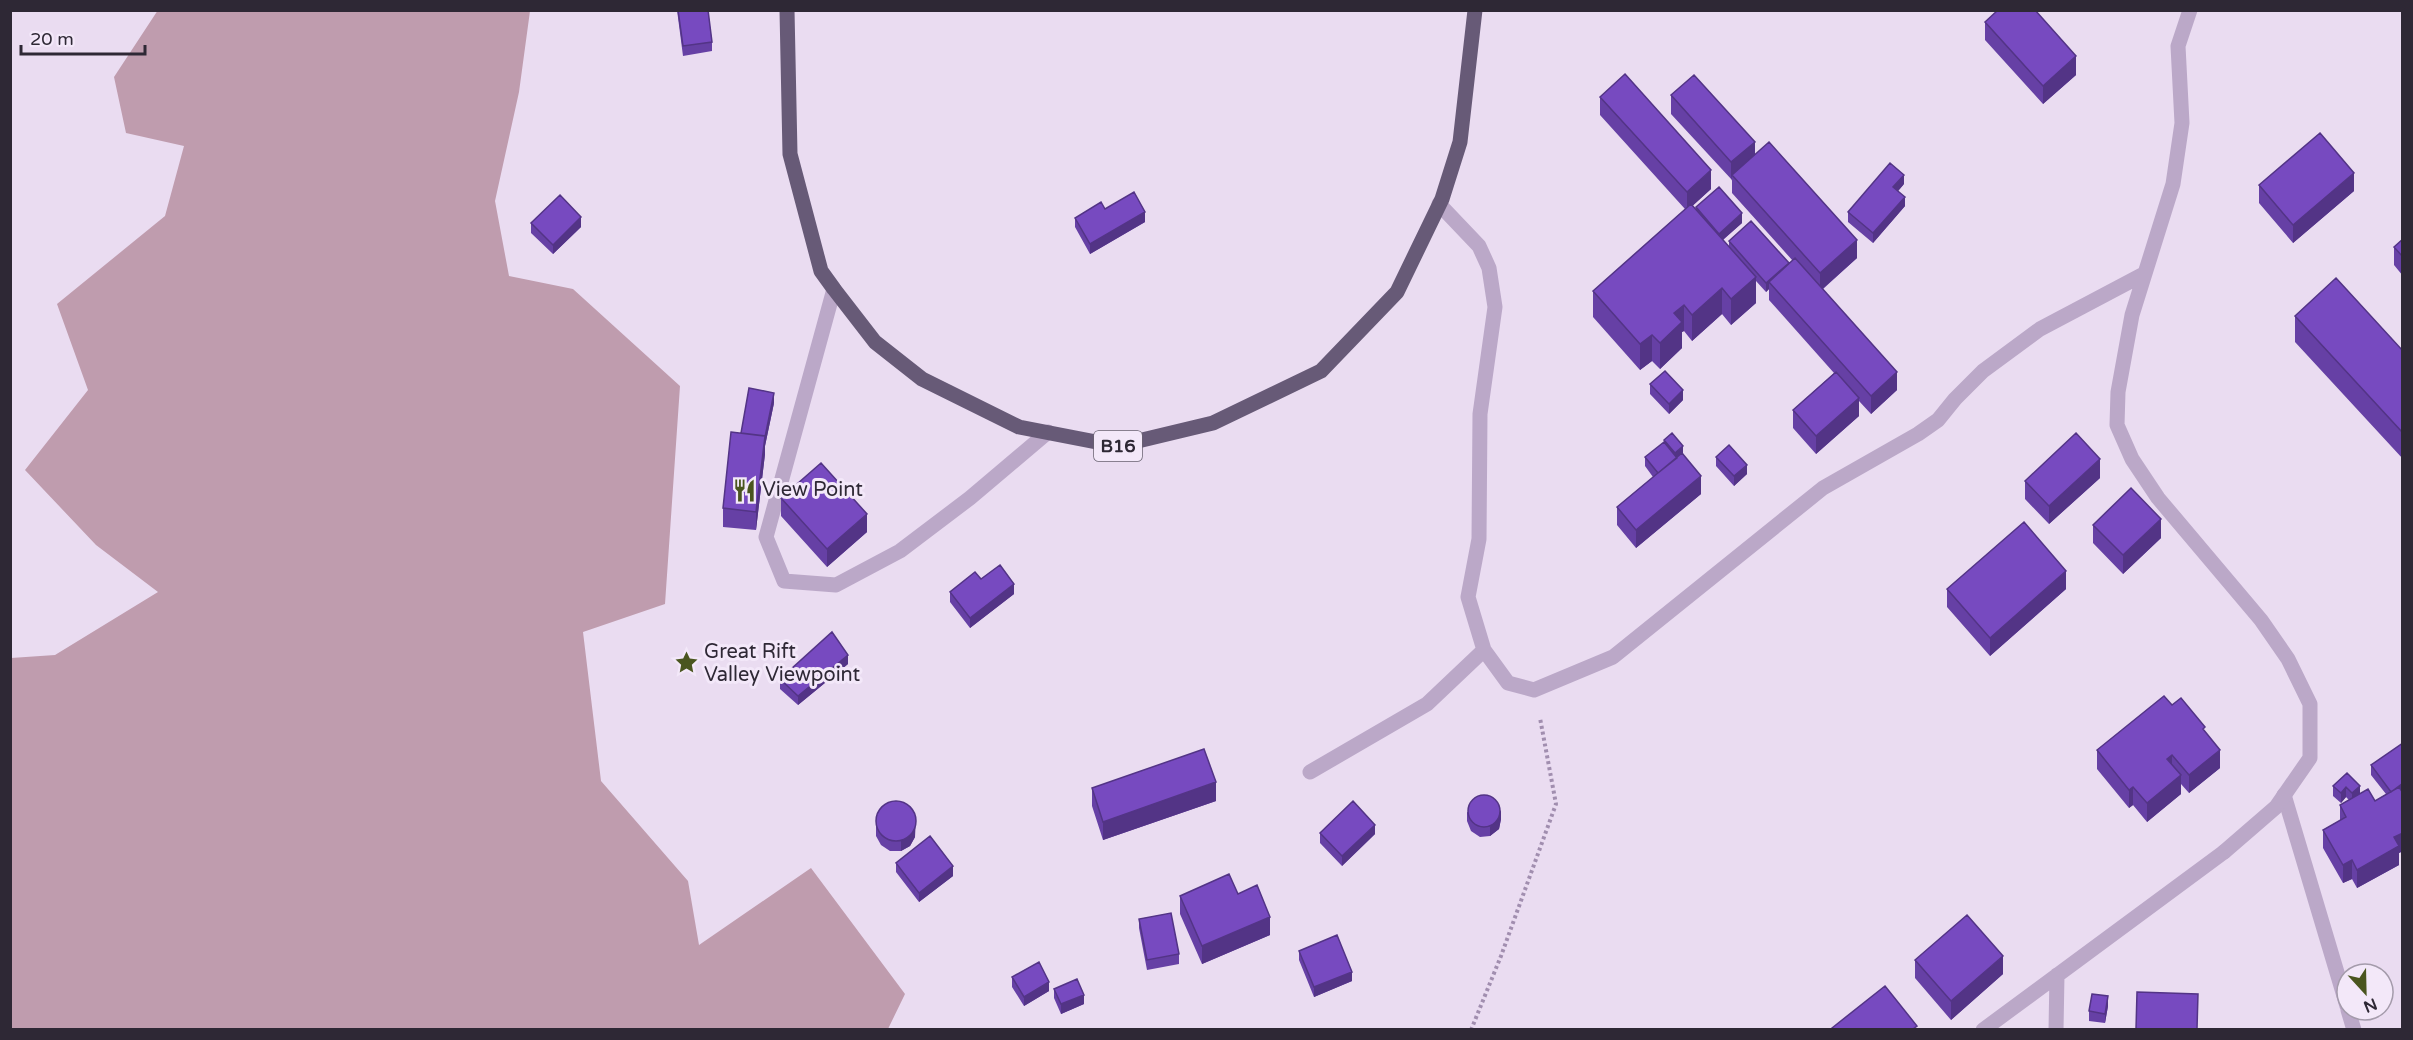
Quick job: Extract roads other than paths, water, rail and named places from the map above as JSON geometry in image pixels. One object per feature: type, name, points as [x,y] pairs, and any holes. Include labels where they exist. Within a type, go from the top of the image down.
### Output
[{"type":"main road","name":"B16","points":[[787,10],[790,154],[821,271],[834,289],[875,342],[922,379],[1019,427],[1117,446],[1213,423],[1321,371],[1397,292],[1439,204],[1460,142],[1475,10]]},
{"type":"street","points":[[1983,1029],[2224,852],[2276,807],[2310,758],[2310,704],[2288,659],[2261,620],[2158,498],[2132,459],[2117,425],[2118,392],[2132,315],[2173,184],[2182,123],[2178,46],[2190,10]]},
{"type":"street","points":[[1439,204],[1479,246],[1489,268],[1495,307],[1480,414],[1479,539],[1468,597],[1484,650],[1508,683],[1534,690],[1613,657],[1823,488],[1918,434],[1938,420],[1983,371],[2040,329],[2144,274]]},
{"type":"street","points":[[834,289],[766,537],[784,581],[836,585],[900,551],[970,498],[1048,432]]},
{"type":"street","points":[[1310,772],[1427,704],[1484,650]]},
{"type":"street","points":[[2284,795],[2335,965]]},
{"type":"street","points":[[2056,1029],[2057,975]]},
{"type":"place","name":"View Point","points":[[744,490]]},
{"type":"place","name":"Great Rift Valley Viewpoint","points":[[686,663]]}]
